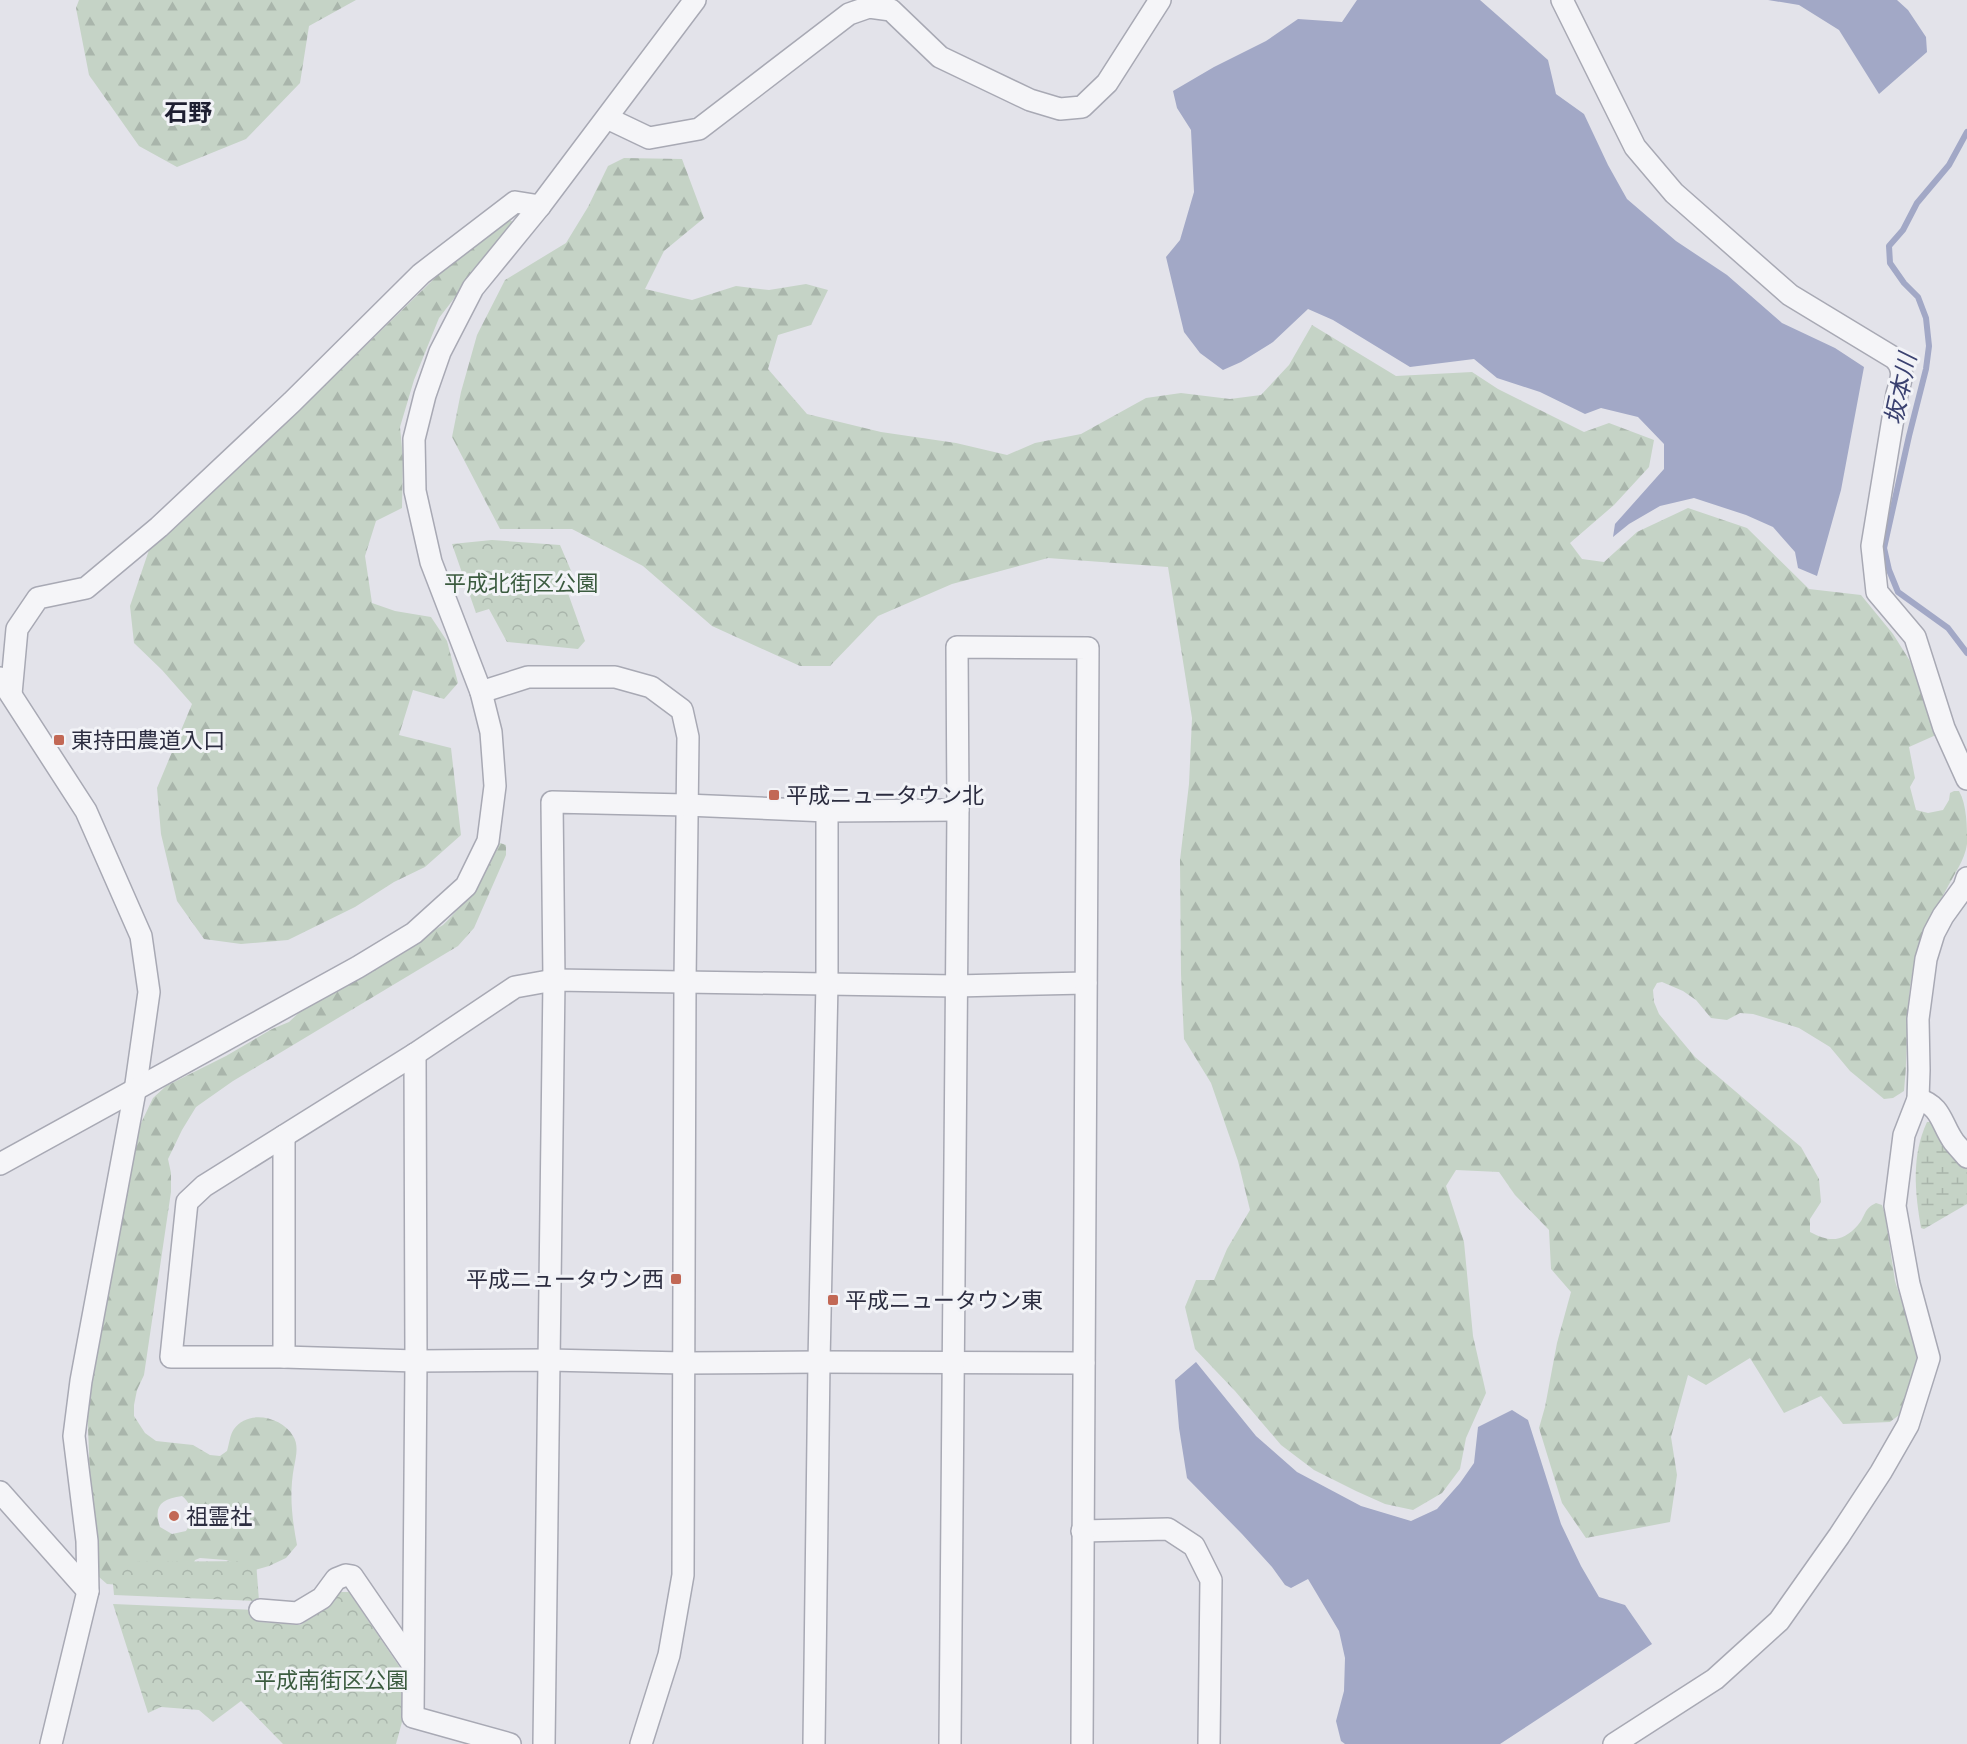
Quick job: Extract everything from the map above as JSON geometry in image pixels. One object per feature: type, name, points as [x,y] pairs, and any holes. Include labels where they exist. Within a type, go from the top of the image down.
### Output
[{"type":"street","points":[[0,1164],[358,967],[414,933],[465,886],[488,841],[495,786],[491,732],[481,692],[432,562],[415,491],[414,439],[424,395],[441,352],[473,288],[540,206],[695,0]]},
{"type":"street","points":[[607,118],[649,138],[699,129],[849,14],[869,7],[891,10],[940,57],[1030,100],[1060,109],[1082,107],[1107,83],[1160,0]]},
{"type":"street","points":[[1562,0],[1635,147],[1674,193],[1790,295],[1894,358],[1900,365],[1902,376],[1872,546],[1877,592],[1915,637],[1944,728],[1967,779]]},
{"type":"street","points":[[51,1744],[88,1591],[87,1541],[74,1436],[81,1381],[135,1091],[149,992],[141,936],[86,811],[6,686],[17,629],[38,598],[86,588],[159,527],[292,402],[421,274],[515,202],[540,206]]},
{"type":"street","points":[[950,1744],[958,810],[957,647],[1088,648],[1082,1744]]},
{"type":"street","points":[[481,692],[528,677],[615,677],[651,687],[682,710],[688,737],[685,982],[684,1575],[669,1655],[641,1744]]},
{"type":"street","points":[[544,1744],[554,980],[552,802],[686,805],[827,812],[958,810]]},
{"type":"street","points":[[814,1744],[827,983],[827,812]]},
{"type":"street","points":[[1614,1744],[1715,1679],[1779,1621],[1839,1536],[1881,1472],[1908,1425],[1929,1358],[1909,1284],[1895,1206],[1904,1135],[1918,1099],[1918,1019],[1926,958],[1934,933],[1943,916],[1965,887],[1967,878]]},
{"type":"street","points":[[1084,1364],[819,1362],[684,1364],[548,1360],[416,1361],[284,1357],[171,1357],[187,1202],[204,1186],[415,1054],[514,987],[554,980],[956,986],[1086,983]]},
{"type":"street","points":[[415,1054],[416,1361],[413,1717],[510,1744]]},
{"type":"street","points":[[1918,1099],[1927,1102],[1938,1112],[1954,1141],[1967,1156]]},
{"type":"street","points":[[284,1136],[284,1357]]},
{"type":"street","points":[[0,1492],[88,1591]]},
{"type":"street","points":[[1082,1531],[1168,1529],[1194,1546],[1210,1580],[1209,1744]]},
{"type":"street","points":[[260,1610],[297,1613],[322,1598],[336,1579],[346,1575],[352,1576],[413,1665]]},
{"type":"green space","points":[[79,0],[356,0],[309,26],[300,83],[246,139],[177,167],[139,146],[89,75],[76,8]]},
{"type":"green space","points":[[624,158],[682,159],[704,218],[664,251],[645,289],[692,300],[736,286],[769,290],[806,284],[828,290],[811,325],[778,335],[768,369],[807,414],[881,432],[956,443],[1007,455],[1035,443],[1081,434],[1146,398],[1181,393],[1230,399],[1261,395],[1289,365],[1312,325],[1396,376],[1472,372],[1498,389],[1584,432],[1609,423],[1654,440],[1649,467],[1614,505],[1570,543],[1582,559],[1604,562],[1637,532],[1688,508],[1747,528],[1809,589],[1861,595],[1893,634],[1910,661],[1936,735],[1909,747],[1915,778],[1910,787],[1916,810],[1928,813],[1943,810],[1950,793],[1959,791],[1966,816],[1967,844],[1964,856],[1926,932],[1912,974],[1904,1091],[1893,1098],[1884,1099],[1850,1071],[1830,1047],[1799,1028],[1753,1014],[1740,1013],[1727,1020],[1711,1018],[1696,1000],[1683,991],[1662,982],[1657,983],[1653,990],[1654,1002],[1659,1014],[1695,1057],[1801,1147],[1819,1179],[1821,1202],[1810,1219],[1810,1232],[1823,1238],[1841,1238],[1861,1222],[1872,1205],[1876,1203],[1882,1205],[1895,1281],[1918,1362],[1903,1412],[1890,1422],[1843,1424],[1821,1396],[1784,1413],[1750,1358],[1706,1385],[1688,1375],[1671,1437],[1677,1475],[1670,1522],[1586,1538],[1562,1503],[1539,1428],[1557,1343],[1571,1292],[1551,1269],[1549,1230],[1515,1195],[1499,1172],[1456,1170],[1446,1186],[1464,1242],[1473,1336],[1486,1393],[1466,1438],[1460,1469],[1442,1493],[1413,1510],[1385,1504],[1356,1491],[1314,1470],[1281,1445],[1195,1349],[1185,1307],[1196,1280],[1214,1280],[1227,1249],[1250,1210],[1238,1161],[1211,1083],[1184,1039],[1180,860],[1189,784],[1192,718],[1168,567],[1048,558],[952,584],[878,616],[830,666],[800,666],[712,626],[643,566],[572,529],[500,529],[452,437],[461,392],[477,335],[505,280],[566,243],[588,207],[608,166]]},
{"type":"green space","points":[[505,217],[513,222],[439,318],[414,380],[400,427],[403,458],[402,508],[376,521],[365,556],[372,603],[395,611],[431,617],[447,641],[458,683],[444,699],[413,690],[399,735],[451,748],[461,835],[425,867],[394,882],[355,907],[288,940],[241,944],[204,939],[177,901],[161,834],[157,788],[192,704],[134,643],[130,606],[149,550],[182,517],[276,433],[438,275],[463,256],[482,235]]},
{"type":"green space","name":"平成北街区公園","points":[[492,540],[560,545],[575,580],[564,582],[585,641],[578,649],[507,642],[489,609],[476,613],[452,544]]},
{"type":"green space","points":[[500,843],[506,845],[506,855],[474,928],[458,946],[233,1081],[196,1107],[168,1159],[171,1192],[144,1375],[137,1390],[134,1416],[145,1433],[156,1441],[193,1445],[210,1455],[220,1456],[227,1451],[234,1429],[248,1419],[256,1417],[273,1420],[288,1429],[295,1440],[296,1447],[291,1496],[297,1545],[286,1558],[255,1570],[226,1560],[200,1558],[195,1560],[190,1571],[121,1585],[107,1584],[99,1577],[91,1504],[87,1403],[133,1140],[153,1098],[166,1086],[289,1022],[307,1005],[443,925],[467,898],[494,847]],"holes":[[[182,1496],[192,1513],[186,1531],[172,1534],[160,1527],[158,1509],[161,1505],[175,1497]]]},
{"type":"green space","points":[[1927,1122],[1931,1122],[1967,1167],[1967,1204],[1924,1229],[1921,1228],[1919,1215],[1916,1161]]},
{"type":"green space","name":"平成南街区公園","points":[[256,1561],[259,1601],[114,1595],[111,1562]]},
{"type":"green space","name":"平成南街区公園","points":[[339,1592],[349,1592],[401,1669],[402,1722],[396,1744],[283,1744],[241,1701],[213,1722],[199,1710],[161,1707],[148,1713],[113,1604],[258,1610],[260,1622],[300,1625],[330,1606]]},
{"type":"water","points":[[1357,0],[1480,0],[1548,60],[1556,94],[1584,114],[1627,199],[1676,241],[1727,275],[1782,323],[1835,348],[1864,367],[1841,490],[1817,576],[1798,568],[1795,552],[1773,527],[1746,515],[1694,498],[1660,506],[1629,524],[1613,537],[1615,524],[1664,469],[1664,444],[1638,417],[1601,408],[1585,414],[1540,392],[1497,378],[1474,359],[1410,367],[1333,320],[1308,309],[1273,342],[1241,362],[1223,370],[1200,353],[1184,332],[1166,257],[1180,240],[1194,192],[1191,130],[1177,108],[1173,91],[1266,41],[1298,19],[1342,22]]},
{"type":"water","points":[[1768,0],[1897,0],[1908,10],[1926,37],[1927,52],[1879,94],[1839,30],[1799,5]]},
{"type":"water","points":[[1196,1362],[1256,1436],[1297,1472],[1361,1506],[1411,1521],[1437,1509],[1460,1483],[1474,1463],[1478,1427],[1512,1410],[1528,1420],[1561,1524],[1599,1597],[1625,1605],[1652,1644],[1500,1744],[1345,1744],[1341,1741],[1336,1721],[1344,1691],[1345,1658],[1339,1631],[1308,1579],[1291,1588],[1285,1585],[1242,1534],[1187,1478],[1179,1428],[1175,1380]]},
{"type":"waterway","name":"坂本川","points":[[1967,132],[1949,165],[1917,203],[1903,230],[1889,246],[1890,263],[1904,283],[1918,297],[1926,318],[1929,346],[1926,369],[1884,548],[1889,570],[1898,592],[1948,628],[1967,653]]},
{"type":"place","name":"東持田農道入口","points":[[59,740]]},
{"type":"place","name":"平成ニュータウン北","points":[[774,795]]},
{"type":"place","name":"平成ニュータウン西","points":[[676,1279]]},
{"type":"place","name":"平成ニュータウン東","points":[[833,1300]]},
{"type":"place","name":"祖霊社","points":[[174,1516]]},
{"type":"district","name":"石野","points":[[188,113]]}]
